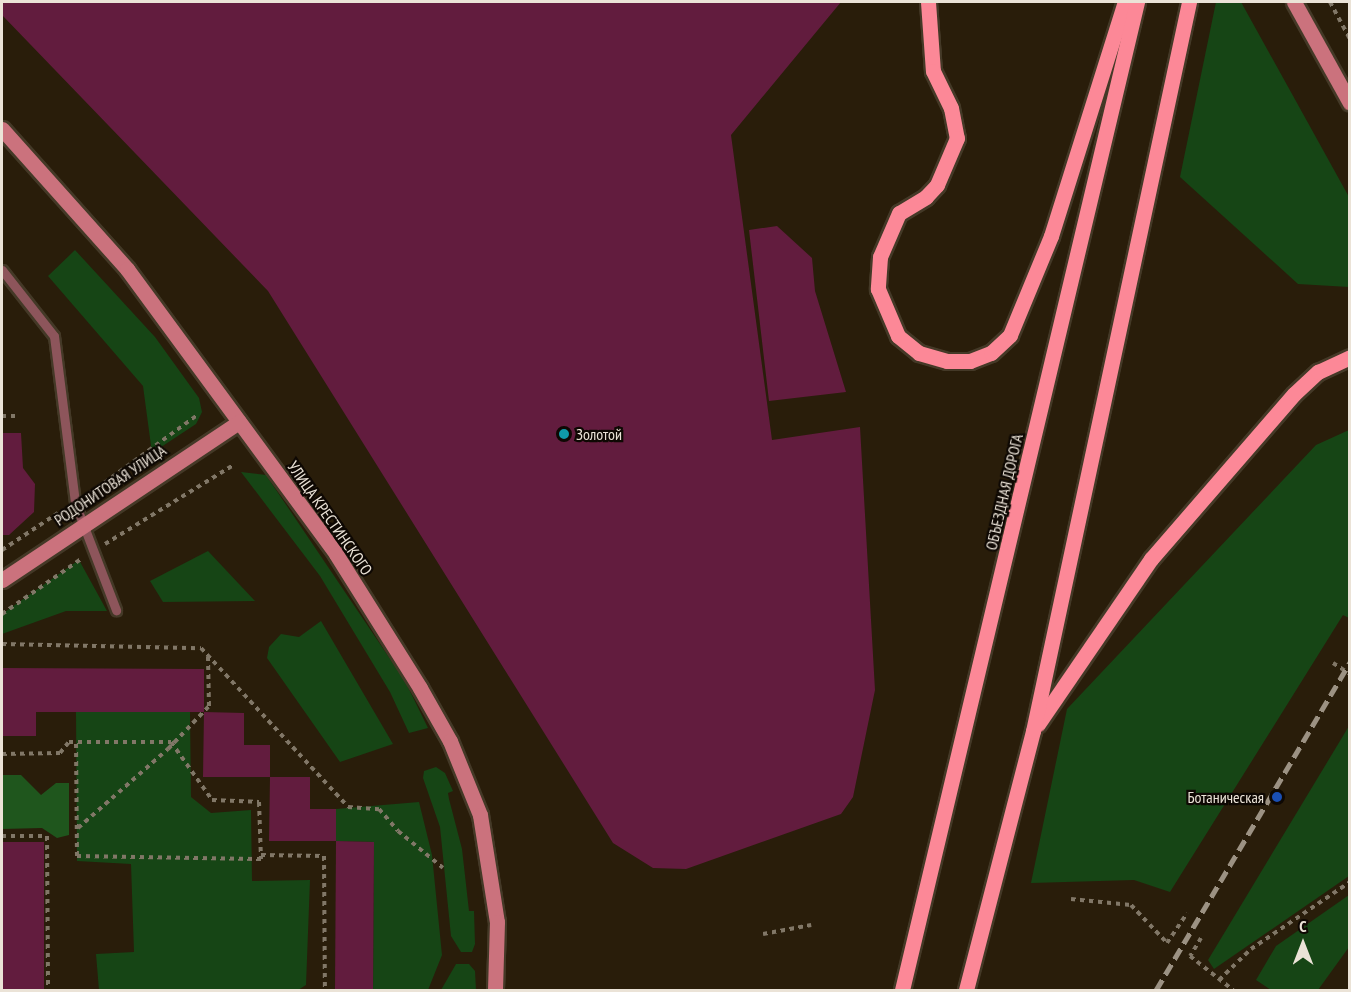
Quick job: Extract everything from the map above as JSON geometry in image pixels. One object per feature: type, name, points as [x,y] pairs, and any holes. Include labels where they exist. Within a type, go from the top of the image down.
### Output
[{"type":"main road","points":[[928,2],[933,71],[951,108],[957,138],[937,185],[926,197],[899,213],[880,257],[878,288],[887,317],[898,336],[919,353],[947,361],[970,361],[991,353],[1010,335],[1051,236],[1125,2]]},
{"type":"main road","name":"ОБЪЕЗДНАЯ ДОРОГА","points":[[902,990],[1137,2]]},
{"type":"main road","points":[[966,990],[1033,731],[1189,2]]},
{"type":"main road","points":[[1033,731],[1151,559],[1294,394],[1318,372],[1350,357]]},
{"type":"street","points":[[1294,2],[1350,102]]},
{"type":"street","name":"УЛИЦА КРЕСТИНСКОГО","points":[[2,129],[127,269],[336,554],[450,741],[480,814],[497,922],[495,990]]},
{"type":"street","name":"РОДОНИТОВАЯ УЛИЦА","points":[[2,580],[239,422]]},
{"type":"lane","points":[[2,270],[54,336],[75,503],[116,610]]},
{"type":"path","points":[[1330,2],[1350,39]]},
{"type":"path","points":[[2,416],[16,416]]},
{"type":"path","points":[[2,550],[75,503],[196,416]]},
{"type":"path","points":[[2,614],[94,550],[232,466]]},
{"type":"path","points":[[2,644],[201,648],[348,807],[379,809],[398,831],[443,868]]},
{"type":"path","points":[[77,828],[168,749],[171,742],[209,706],[208,656]]},
{"type":"path","points":[[1333,663],[1350,674]]},
{"type":"path","points":[[2,754],[60,753],[69,742],[171,742]]},
{"type":"path","points":[[76,742],[77,856],[261,860],[259,802],[212,800],[171,742]]},
{"type":"path","points":[[2,836],[47,836],[48,990]]},
{"type":"path","points":[[261,855],[324,856],[326,990]]},
{"type":"path","points":[[1220,980],[1251,949],[1350,882]]},
{"type":"path","points":[[1071,899],[1131,905],[1167,942],[1187,913]]},
{"type":"path","points":[[763,934],[811,925]]},
{"type":"path","points":[[1201,938],[1190,956],[1233,990]]},
{"type":"green space","points":[[1216,2],[1241,2],[1349,197],[1349,287],[1298,284],[1180,177]]},
{"type":"green space","points":[[75,250],[155,337],[199,398],[202,412],[196,424],[152,453],[143,386],[48,276]]},
{"type":"green space","points":[[1349,430],[1349,618],[1343,615],[1170,892],[1134,880],[1031,883],[1067,709],[1316,445]]},
{"type":"green space","points":[[241,472],[266,475],[405,681],[428,728],[409,733],[390,692],[320,576]]},
{"type":"green space","points":[[208,551],[255,601],[163,602],[150,581]]},
{"type":"green space","points":[[79,560],[107,611],[66,611],[2,634],[2,614]]},
{"type":"green space","points":[[321,621],[393,744],[340,762],[267,658],[269,647],[281,634],[299,637]]},
{"type":"green space","points":[[76,712],[190,712],[191,797],[211,813],[251,810],[252,881],[310,880],[306,985],[298,990],[99,990],[96,954],[134,952],[131,864],[77,861]]},
{"type":"green space","points":[[1349,726],[1349,876],[1214,969],[1208,960]]},
{"type":"green space","points":[[436,767],[445,773],[453,791],[448,793],[449,799],[462,849],[469,911],[474,911],[475,944],[472,952],[461,952],[451,936],[440,827],[423,778],[424,771]]},
{"type":"green space","points":[[2,775],[21,775],[41,795],[56,783],[69,783],[69,835],[57,838],[42,828],[2,829]]},
{"type":"green space","points":[[419,802],[432,855],[442,955],[428,990],[373,990],[374,842],[336,841],[336,809]]},
{"type":"green space","points":[[1349,895],[1349,947],[1318,990],[1271,990],[1256,980],[1276,946]]},
{"type":"green space","points":[[456,964],[469,964],[475,971],[476,990],[441,990]]},
{"type":"building","name":"Золотой","points":[[2,2],[841,2],[731,135],[772,440],[860,427],[875,690],[853,797],[841,814],[686,869],[653,868],[613,843],[268,291],[2,15]]},
{"type":"building","points":[[777,226],[812,258],[815,291],[846,392],[769,401],[749,230]]},
{"type":"building","points":[[2,433],[21,433],[23,468],[35,484],[34,512],[9,535],[2,535]]},
{"type":"building","points":[[2,668],[204,669],[204,712],[36,712],[36,736],[2,736]]},
{"type":"building","points":[[204,712],[244,713],[244,745],[270,745],[270,777],[203,777]]},
{"type":"building","points":[[270,777],[310,777],[310,809],[336,809],[336,841],[269,841]]},
{"type":"building","points":[[336,841],[374,842],[373,990],[335,990]]},
{"type":"building","points":[[2,842],[44,842],[44,990],[2,990]]},
{"type":"railway","points":[[1156,990],[1350,662]]},
{"type":"place","name":"Золотой","points":[[564,434]]},
{"type":"place","name":"Ботаническая","points":[[1277,797]]}]
